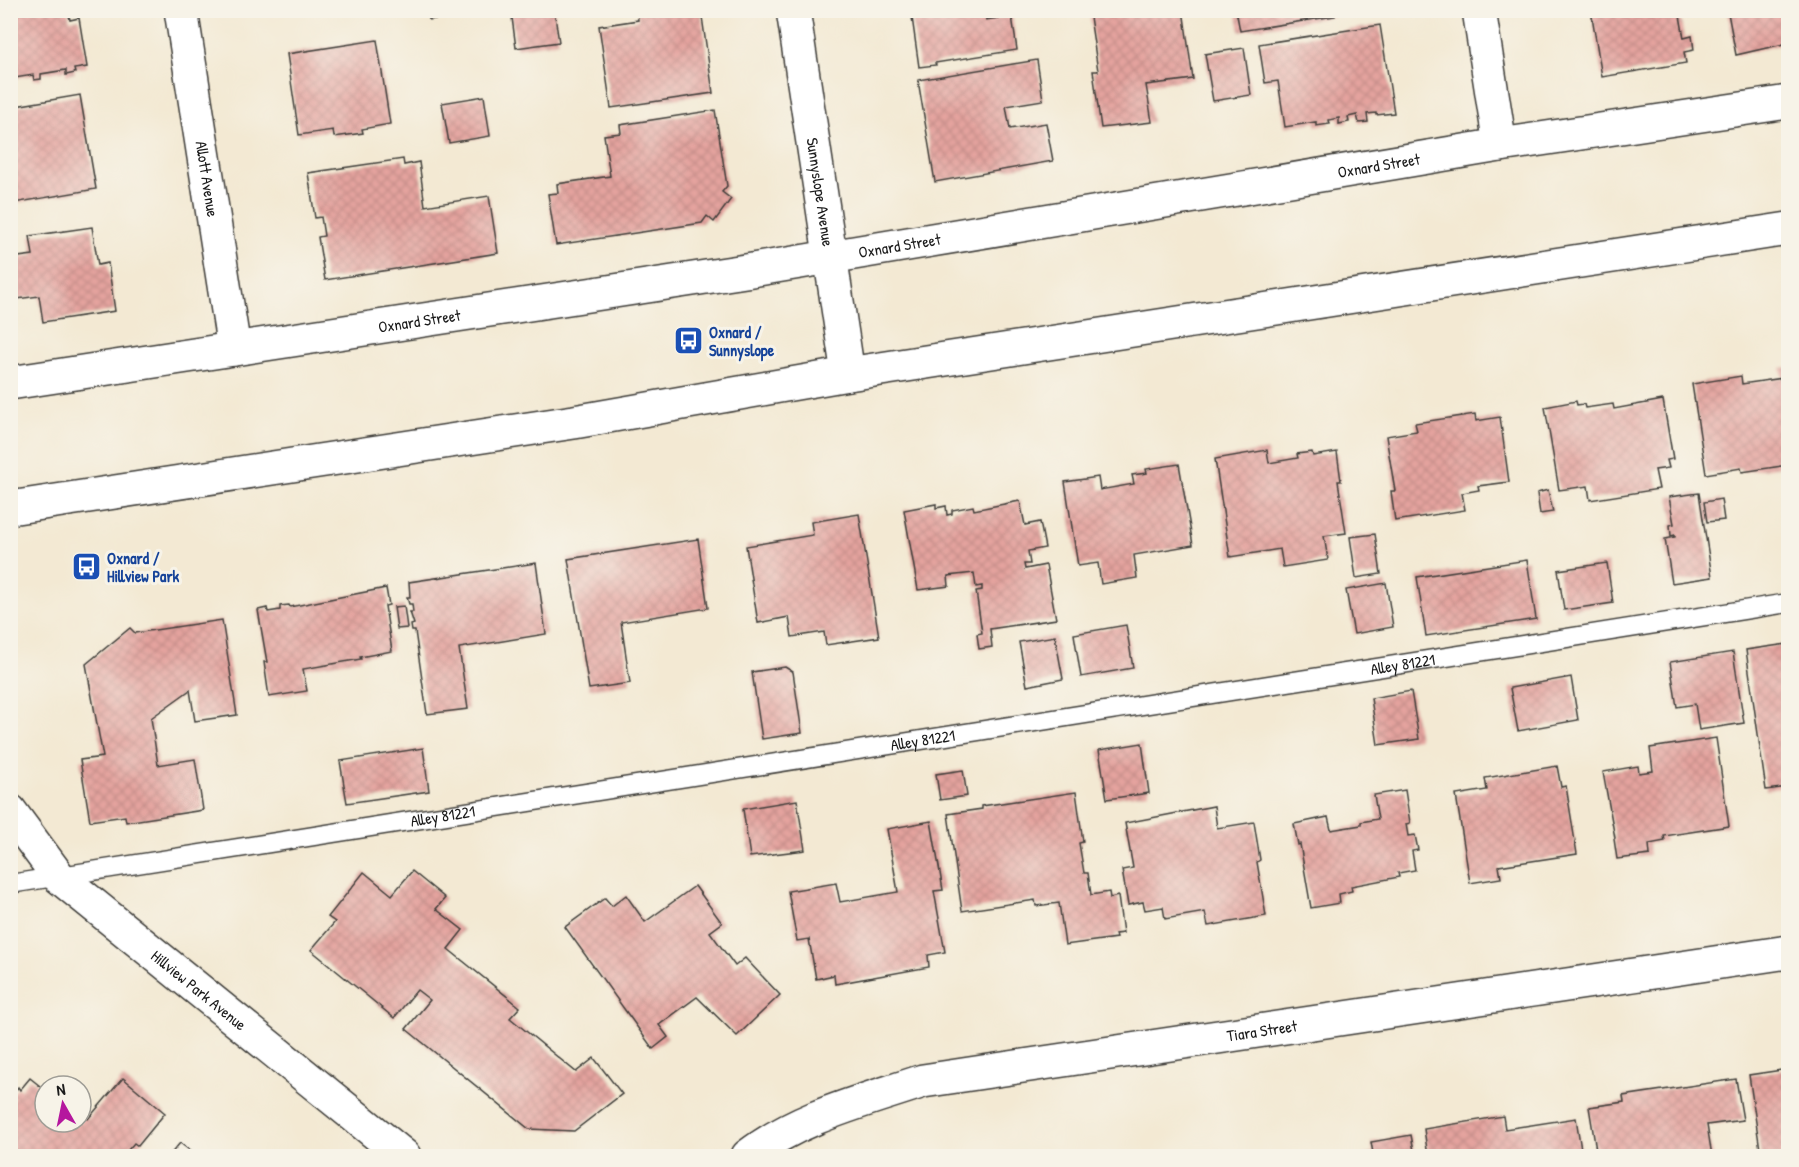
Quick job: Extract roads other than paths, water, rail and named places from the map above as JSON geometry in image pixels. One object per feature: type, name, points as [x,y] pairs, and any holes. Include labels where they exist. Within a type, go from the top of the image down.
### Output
[{"type":"street","name":"Allott Avenue","points":[[181,10],[234,349]]},
{"type":"street","name":"Sunnyslope Avenue","points":[[793,10],[848,374]]},
{"type":"street","points":[[1479,10],[1500,145]]},
{"type":"street","name":"Oxnard Street","points":[[10,383],[830,257],[1500,145],[1788,102]]},
{"type":"street","points":[[10,508],[573,422],[848,374],[1788,229]]},
{"type":"street","name":"Hillview Park Avenue","points":[[10,811],[58,876],[404,1156]]},
{"type":"street","name":"Tiara Street","points":[[748,1156],[767,1142],[837,1110],[923,1081],[1788,952]]},
{"type":"lane","name":"Alley 81221","points":[[10,884],[1788,603]]},
{"type":"place","name":"Oxnard / Sunnyslope","points":[[688,341]]},
{"type":"place","name":"Oxnard / Hillview Park","points":[[86,567]]}]
